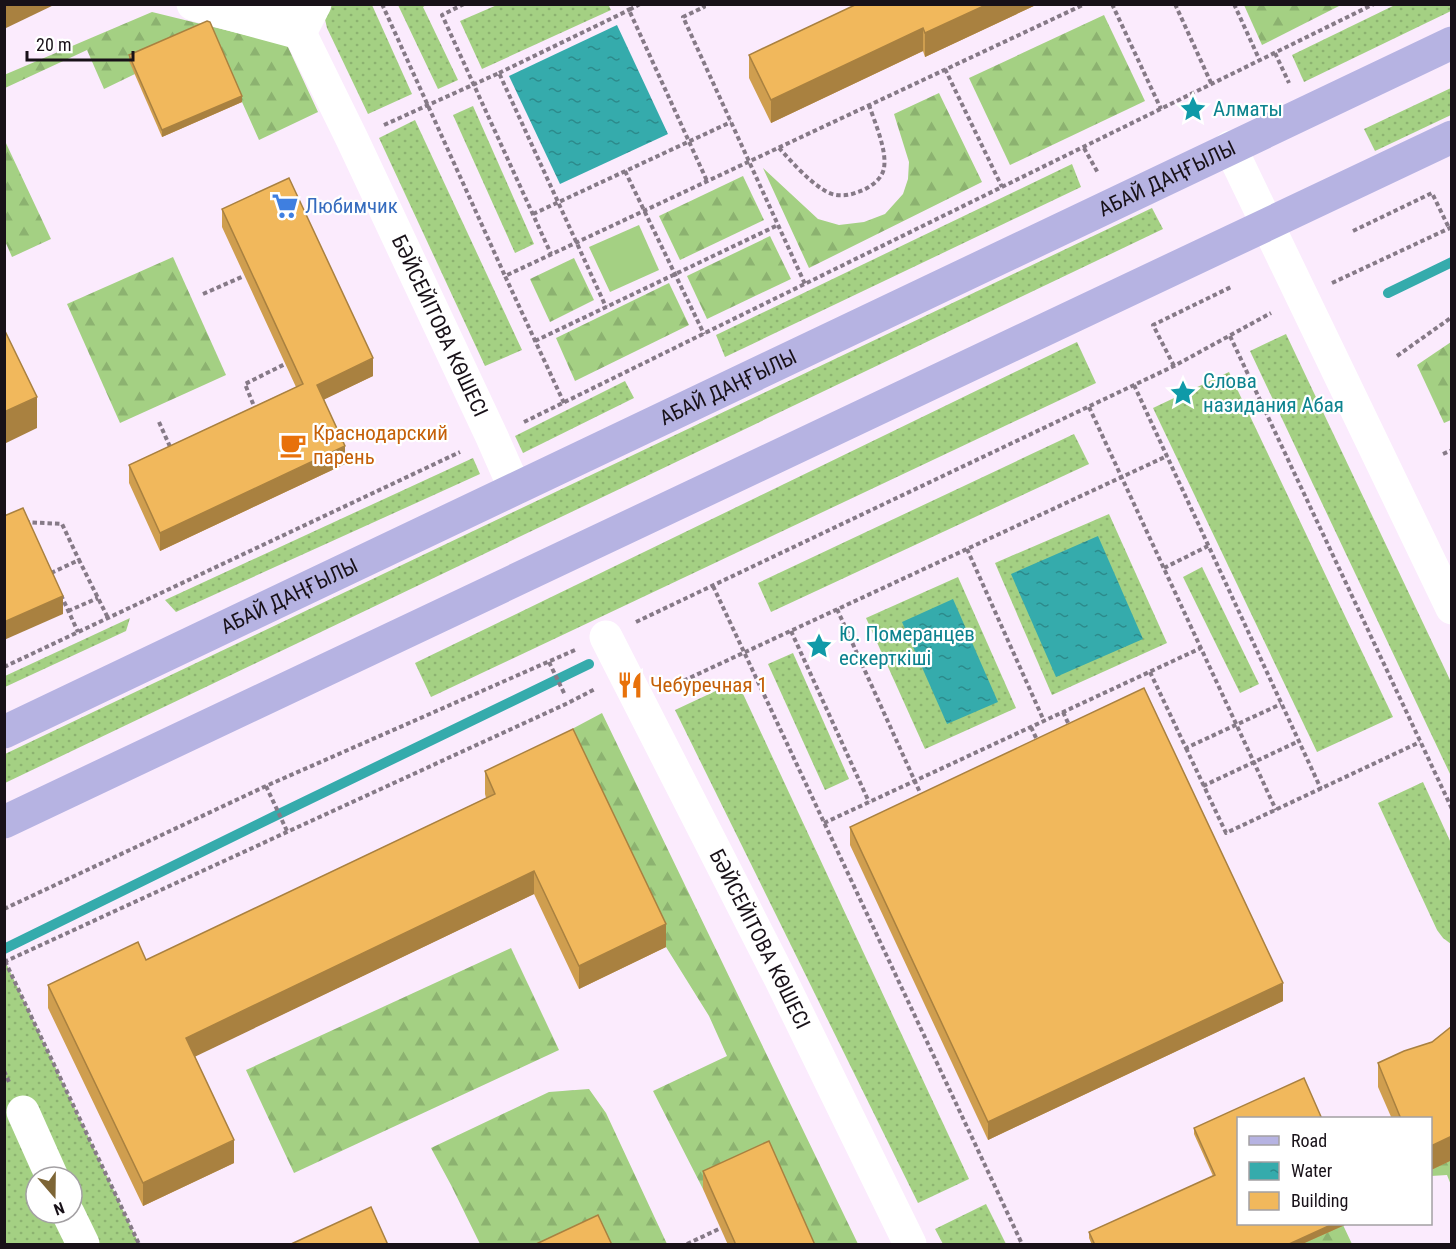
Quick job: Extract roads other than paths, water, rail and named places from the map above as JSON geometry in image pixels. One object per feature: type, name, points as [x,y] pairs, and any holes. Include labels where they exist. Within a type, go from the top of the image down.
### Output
[{"type":"main road","name":"АБАЙ ДАҢҒЫЛЫ","points":[[4,732],[1452,43]]},
{"type":"main road","points":[[4,822],[1452,137]]},
{"type":"street","points":[[193,4],[308,19]]},
{"type":"street","name":"БӘЙСЕЙІТОВА КӨШЕСІ","points":[[276,4],[308,19],[352,139],[515,489]]},
{"type":"street","points":[[1230,147],[1452,608]]},
{"type":"street","name":"БӘЙСЕЙІТОВА КӨШЕСІ","points":[[606,637],[786,991],[910,1245]]},
{"type":"street","points":[[23,1112],[47,1165]]},
{"type":"street","points":[[74,1225],[83,1245]]},
{"type":"water","points":[[617,25],[668,134],[560,184],[509,76]]},
{"type":"water","points":[[1098,536],[1143,639],[1056,677],[1011,574]]},
{"type":"water","points":[[953,599],[998,702],[947,724],[902,622]]},
{"type":"waterway","points":[[1388,293],[1452,262]]},
{"type":"waterway","points":[[4,949],[589,664]]},
{"type":"place","name":"Алматы","points":[[1193,109]]},
{"type":"place","name":"Любимчик","points":[[285,206]]},
{"type":"place","name":"Слова назидания Абая","points":[[1183,393]]},
{"type":"place","name":"Краснодарский парень","points":[[293,445]]},
{"type":"place","name":"Ю. Померанцев ескерткіші","points":[[819,646]]},
{"type":"place","name":"Чебуречная 1","points":[[630,685]]}]
